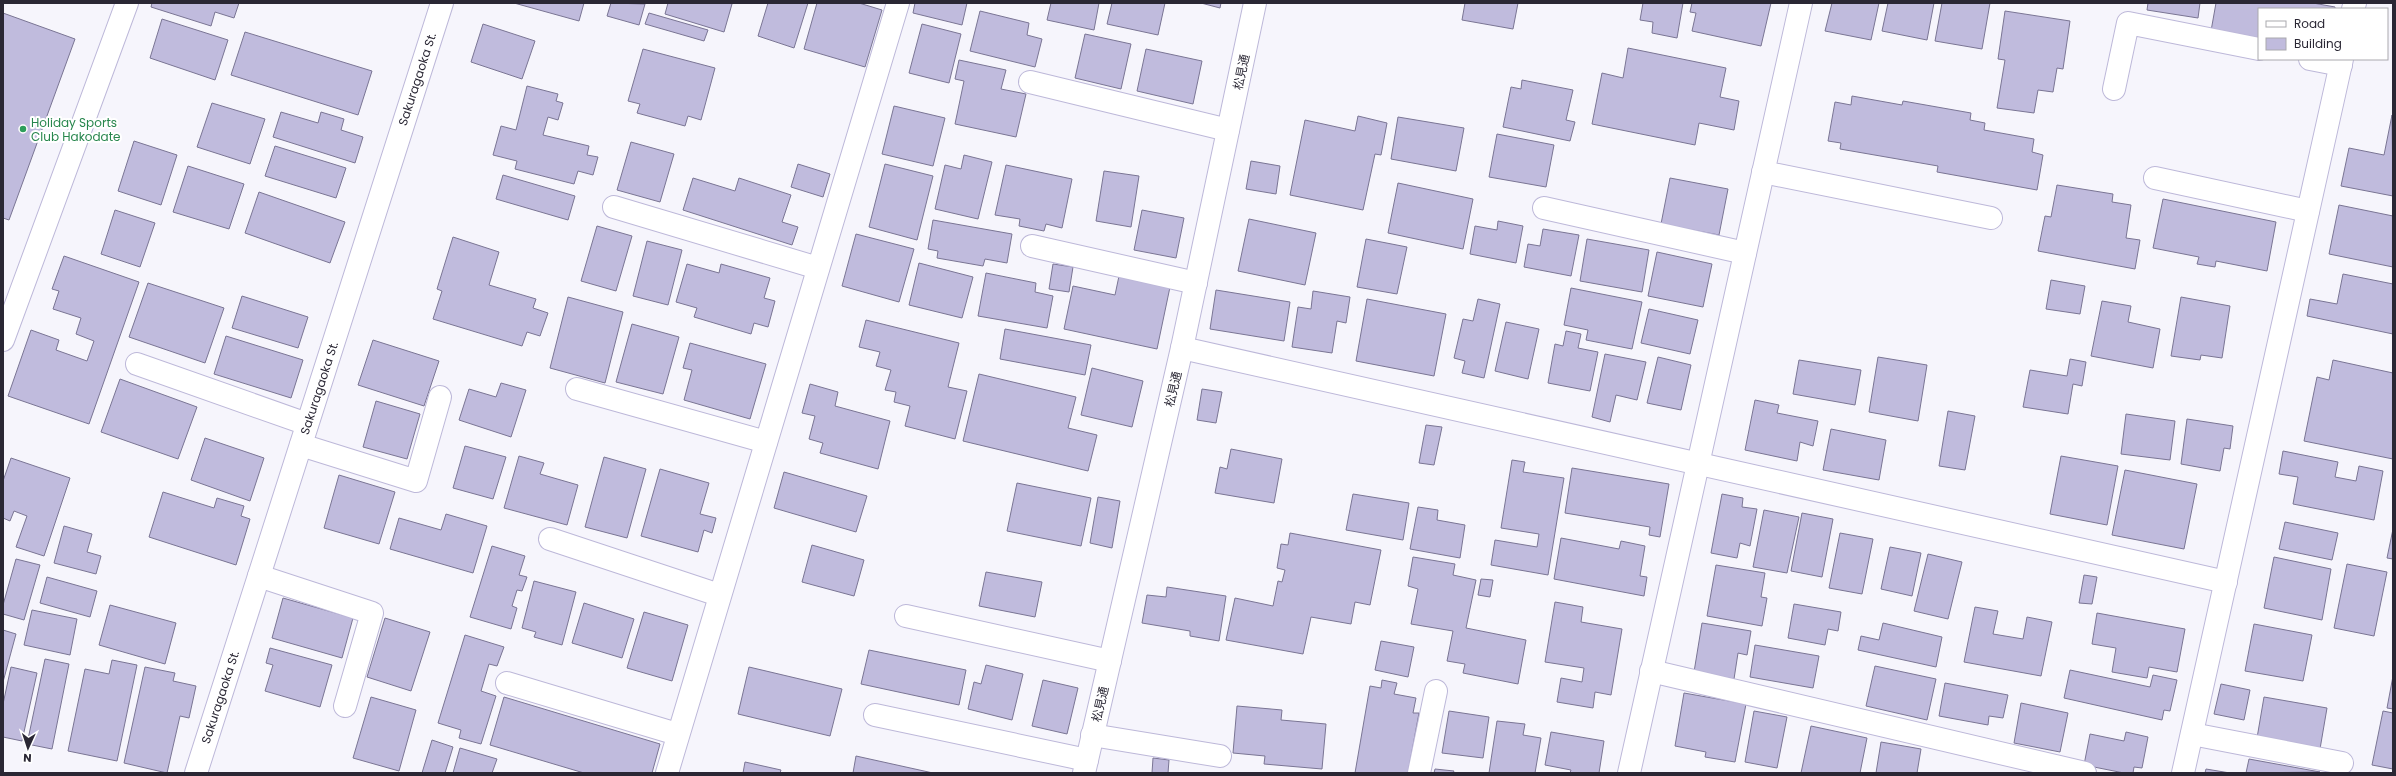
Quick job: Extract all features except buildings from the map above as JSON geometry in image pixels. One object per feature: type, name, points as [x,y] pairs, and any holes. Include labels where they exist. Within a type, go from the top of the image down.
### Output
[{"type":"street","name":"Sakuragaoka St.","points":[[196,773],[442,3]]},
{"type":"street","points":[[667,773],[677,734],[898,3]]},
{"type":"street","name":"松見通","points":[[1085,767],[1182,348],[1255,3]]},
{"type":"street","points":[[1629,773],[1801,3]]},
{"type":"street","points":[[3,340],[123,4]]},
{"type":"street","points":[[2114,89],[2128,23],[2258,49]]},
{"type":"street","points":[[2183,773],[2342,62],[2321,60]]},
{"type":"street","points":[[1030,82],[1228,130]]},
{"type":"street","points":[[1763,172],[1991,218]]},
{"type":"street","points":[[2155,178],[2308,211]]},
{"type":"street","points":[[614,207],[818,268]]},
{"type":"street","points":[[1544,208],[1745,253]]},
{"type":"street","points":[[1032,246],[1196,283]]},
{"type":"street","points":[[1182,348],[1698,462],[2226,582]]},
{"type":"street","points":[[137,364],[307,424]]},
{"type":"street","points":[[577,389],[766,442]]},
{"type":"street","points":[[301,445],[416,481],[440,398]]},
{"type":"street","points":[[550,539],[719,595]]},
{"type":"street","points":[[259,576],[372,613],[345,706]]},
{"type":"street","points":[[906,616],[1110,660]]},
{"type":"street","points":[[1652,671],[2085,773]]},
{"type":"street","points":[[507,683],[677,734]]},
{"type":"street","points":[[1419,773],[1436,691]]},
{"type":"street","points":[[875,715],[1085,767]]},
{"type":"street","points":[[2192,734],[2342,763]]},
{"type":"street","points":[[1092,735],[1220,756]]},
{"type":"place","name":"Holiday Sports Club Hakodate","points":[[23,129]]}]
